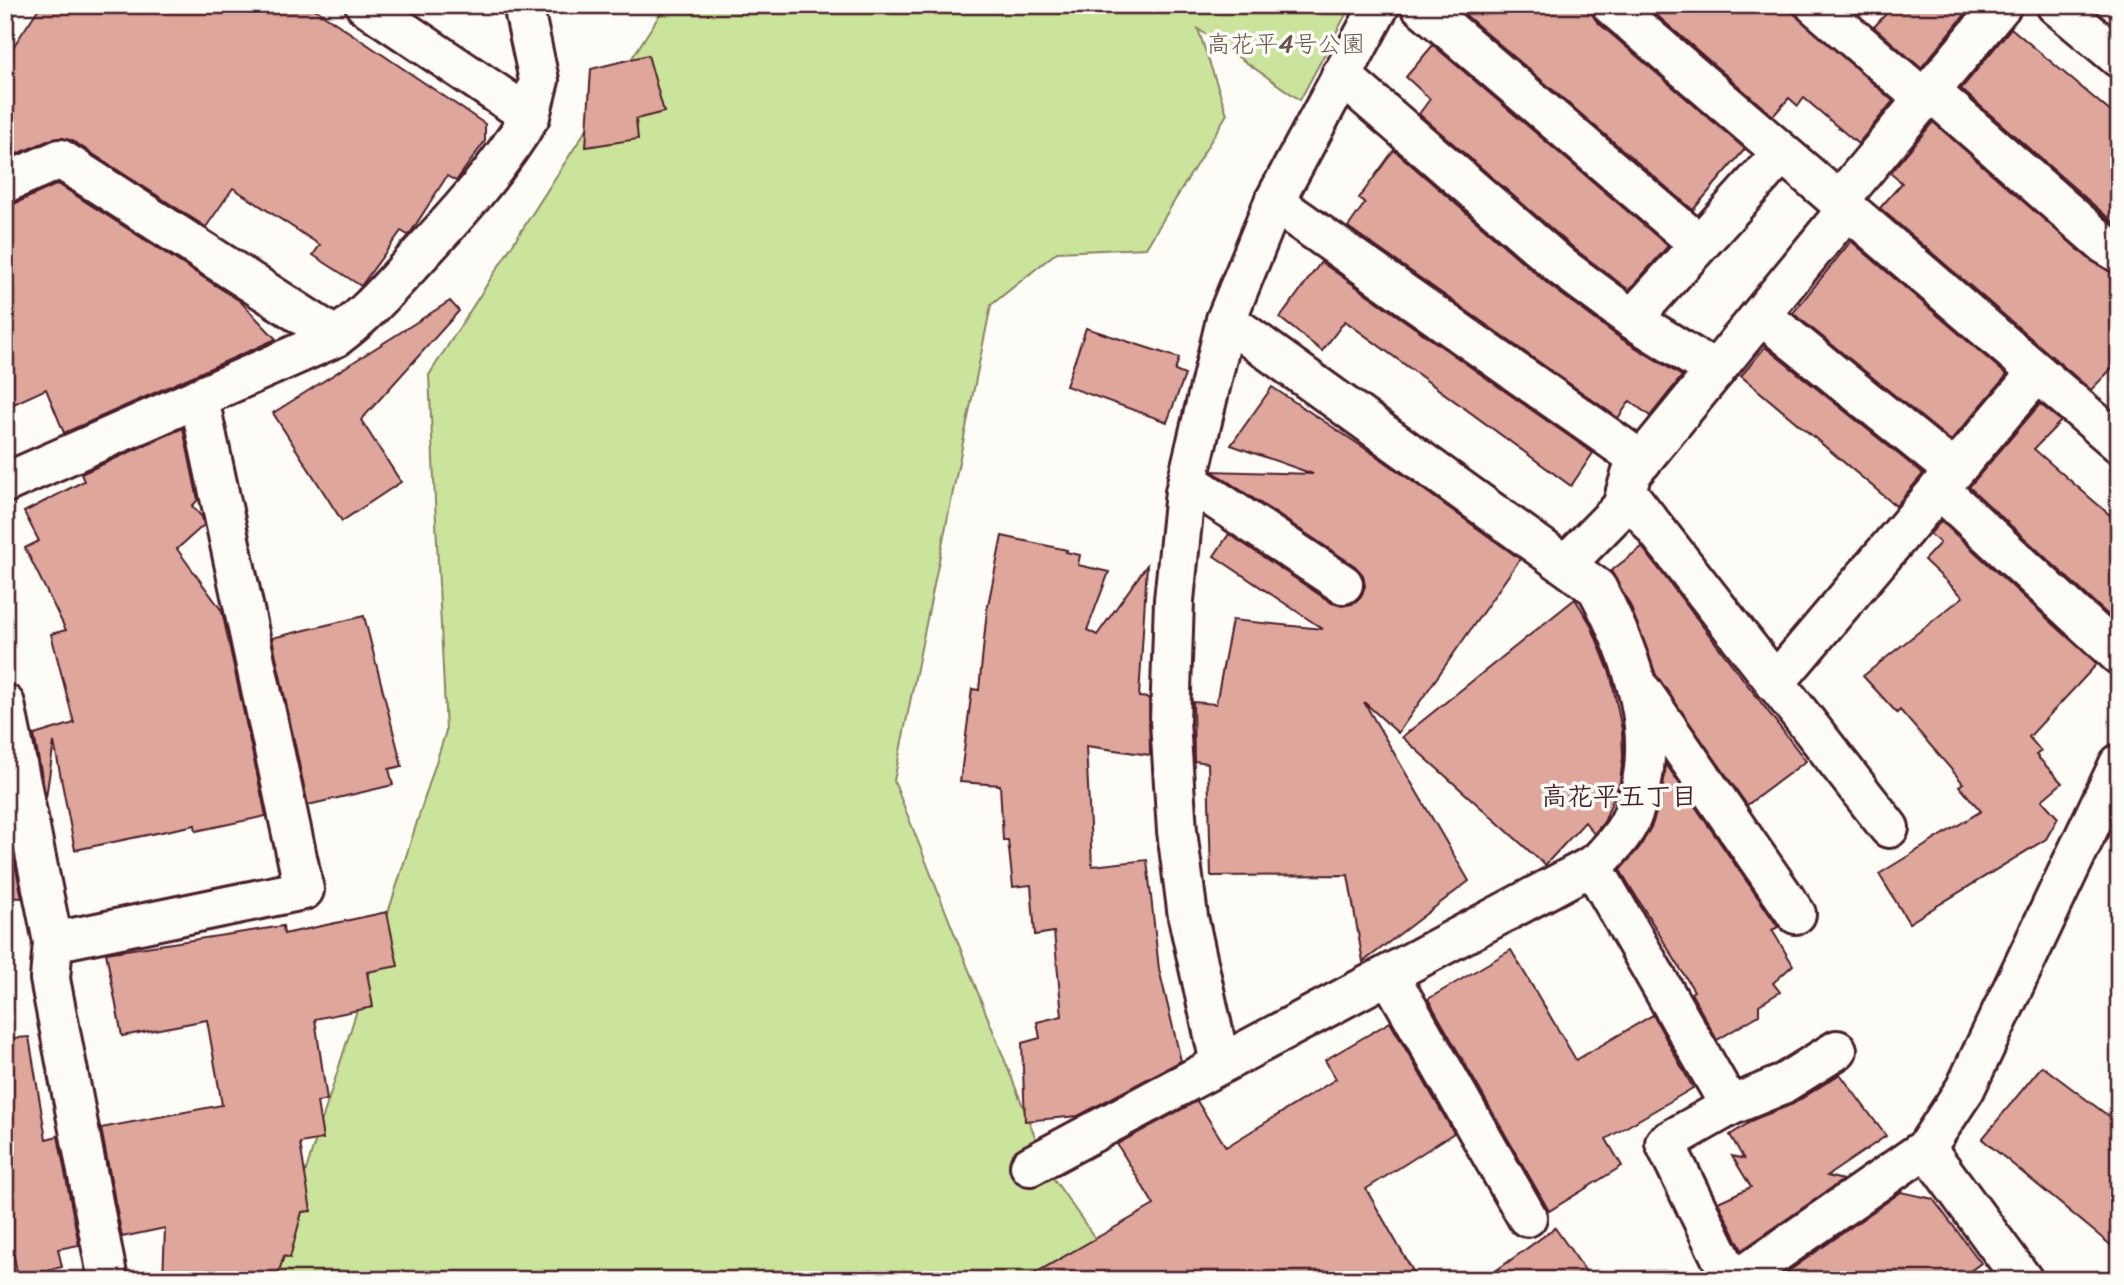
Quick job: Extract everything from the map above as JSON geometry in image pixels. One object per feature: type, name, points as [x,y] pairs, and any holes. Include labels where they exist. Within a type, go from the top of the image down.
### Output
[{"type":"street","points":[[365,5],[530,116]]},
{"type":"street","points":[[5,483],[336,337],[359,320],[449,223],[515,141],[530,116],[539,80],[523,5]]},
{"type":"street","points":[[1220,1063],[1188,917],[1177,831],[1170,721],[1174,600],[1188,481],[1226,320],[1274,202],[1380,5]]},
{"type":"street","points":[[1420,5],[1699,244]]},
{"type":"street","points":[[1611,5],[2119,443]]},
{"type":"street","points":[[1815,5],[2119,253]]},
{"type":"street","points":[[1566,564],[1622,507],[1634,476],[1762,315],[1927,95],[2002,5]]},
{"type":"street","points":[[2056,5],[2119,58]]},
{"type":"street","points":[[1340,75],[1562,267],[1632,319],[1715,372]]},
{"type":"street","points":[[1632,319],[1782,153]]},
{"type":"street","points":[[5,183],[60,159],[336,337]]},
{"type":"street","points":[[1274,202],[1634,476],[1775,683],[1889,828]]},
{"type":"street","points":[[1762,315],[1946,480],[2119,655]]},
{"type":"street","points":[[1030,1166],[1592,865],[1619,839],[1633,815],[1642,780],[1644,729],[1639,687],[1617,626],[1597,588],[1226,320]]},
{"type":"street","points":[[1775,683],[2037,373]]},
{"type":"street","points":[[53,943],[304,890],[199,399]]},
{"type":"street","points":[[1188,481],[1343,584]]},
{"type":"street","points":[[1639,687],[1796,914]]},
{"type":"street","points":[[5,704],[12,769],[53,943],[50,979],[108,1280]]},
{"type":"street","points":[[1836,1050],[1781,1085],[1730,1106],[1665,1143],[1734,1280],[1926,1148],[1965,1089],[2119,764]]},
{"type":"street","points":[[1592,865],[1730,1106]]},
{"type":"street","points":[[1389,975],[1528,1217]]},
{"type":"street","points":[[1926,1148],[2023,1280]]},
{"type":"green space","name":"高花平4号公園","points":[[666,5],[1351,5],[1300,100],[1198,29],[1227,114],[1146,248],[1057,252],[991,305],[894,781],[1049,1172],[1124,1280],[271,1280],[446,731],[429,375]]},
{"type":"building","points":[[41,5],[309,5],[485,124],[485,141],[456,181],[447,176],[411,232],[408,235],[401,231],[361,286],[313,255],[320,245],[233,188],[206,227],[71,140],[52,139],[12,156],[5,138],[5,59]]},
{"type":"building","points":[[1468,5],[1590,5],[1597,22],[1745,149],[1693,210],[1462,12]]},
{"type":"building","points":[[1645,5],[1784,5],[1893,101],[1858,144],[1804,98],[1798,106],[1789,98],[1773,116]]},
{"type":"building","points":[[1894,5],[1973,5],[1921,68],[1874,27]]},
{"type":"building","points":[[2011,28],[2119,119],[2119,227],[1961,89]]},
{"type":"building","points":[[1433,45],[1668,246],[1629,290],[1576,250],[1419,114],[1430,99],[1406,77]]},
{"type":"building","points":[[648,55],[664,112],[636,119],[638,139],[586,147],[591,69]]},
{"type":"building","points":[[1933,122],[2090,260],[2119,275],[2119,361],[2091,390],[1880,208],[1902,183],[1890,173]]},
{"type":"building","points":[[1394,150],[1549,285],[1620,338],[1682,376],[1650,416],[1630,401],[1618,418],[1348,227],[1365,203],[1359,198]]},
{"type":"building","points":[[58,184],[240,301],[276,339],[64,433],[46,389],[5,408],[5,208]]},
{"type":"building","points":[[1851,241],[2007,375],[1951,441],[1793,313]]},
{"type":"building","points":[[1321,262],[1593,453],[1571,486],[1345,321],[1322,351],[1280,318]]},
{"type":"building","points":[[450,301],[459,311],[361,420],[401,482],[342,521],[273,413]]},
{"type":"building","points":[[1086,328],[1179,358],[1175,371],[1185,375],[1167,422],[1066,386]]},
{"type":"building","points":[[1765,347],[1923,474],[1896,506],[1741,376]]},
{"type":"building","points":[[1272,387],[1384,461],[1520,559],[1398,733],[1364,702],[1469,881],[1363,962],[1348,875],[1211,876],[1208,763],[1194,761],[1193,702],[1216,704],[1232,620],[1323,629],[1214,556],[1229,534],[1332,603],[1342,606],[1352,604],[1361,597],[1365,586],[1363,575],[1355,566],[1212,471],[1313,474],[1231,445]]},
{"type":"building","points":[[2040,404],[2061,421],[2034,449],[2119,523],[2119,625],[1969,487]]},
{"type":"building","points":[[183,428],[198,500],[192,506],[202,517],[204,525],[177,549],[222,611],[266,816],[196,831],[195,825],[75,850],[54,742],[46,798],[34,735],[74,723],[51,634],[66,630],[25,548],[39,541],[24,512],[84,481],[81,474]]},
{"type":"building","points":[[1941,521],[2097,664],[2029,737],[2041,751],[2036,755],[2062,783],[2042,800],[2058,818],[2046,839],[1909,923],[1879,874],[1981,811],[1959,786],[1963,783],[1900,710],[1897,713],[1863,676],[1963,597],[1924,560],[1940,543],[1930,534]]},
{"type":"building","points":[[1002,536],[1067,550],[1066,552],[1080,555],[1078,565],[1109,572],[1087,630],[1097,635],[1147,565],[1139,697],[1149,698],[1150,755],[1086,746],[1092,866],[1147,860],[1159,969],[1181,1061],[1078,1116],[1025,1121],[1022,1043],[1040,1038],[1037,1022],[1062,1016],[1054,932],[1035,935],[1031,885],[1013,887],[1008,840],[1003,840],[1000,785],[960,782],[972,689],[979,690],[987,610]]},
{"type":"building","points":[[1642,547],[1806,761],[1747,805],[1656,675],[1630,605],[1611,571]]},
{"type":"building","points":[[1575,599],[1590,623],[1611,676],[1622,730],[1623,757],[1620,782],[1604,822],[1594,834],[1585,822],[1545,865],[1402,737]]},
{"type":"building","points":[[364,616],[402,766],[389,769],[393,785],[308,805],[272,638]]},
{"type":"building","points":[[1666,764],[1778,927],[1772,930],[1793,965],[1773,983],[1780,992],[1759,1005],[1759,1015],[1717,1040],[1691,993],[1694,991],[1620,870],[1640,847],[1652,825],[1662,794]]},
{"type":"building","points":[[5,816],[22,898],[5,897]]},
{"type":"building","points":[[387,912],[398,966],[367,972],[373,1007],[315,1019],[327,1100],[317,1102],[323,1139],[300,1143],[311,1211],[302,1212],[290,1258],[284,1256],[276,1280],[163,1280],[165,1228],[122,1237],[101,1128],[222,1105],[207,1020],[122,1036],[106,953],[283,926],[284,934]]},
{"type":"building","points":[[1511,950],[1576,1060],[1653,1015],[1693,1088],[1606,1139],[1622,1166],[1549,1211],[1428,999]]},
{"type":"building","points":[[1390,1022],[1454,1133],[1366,1189],[1418,1280],[1023,1280],[1154,1205],[1117,1144],[1197,1101],[1226,1147],[1336,1079],[1325,1060]]},
{"type":"building","points":[[29,1037],[46,1139],[58,1136],[79,1245],[58,1249],[62,1267],[18,1276],[5,1214],[5,1039]]},
{"type":"building","points":[[2042,1066],[2119,1124],[2119,1252],[1982,1139]]},
{"type":"building","points":[[1840,1074],[1886,1136],[1827,1176],[1843,1180],[1742,1250],[1718,1202],[1751,1187],[1732,1156],[1744,1159],[1730,1135],[1755,1119],[1793,1104]]},
{"type":"building","points":[[1901,1192],[1933,1199],[1981,1263],[1958,1280],[1776,1280]]},
{"type":"building","points":[[1555,1228],[1592,1280],[1483,1280]]},
{"type":"district","name":"高花平五丁目","points":[[1619,796]]}]
